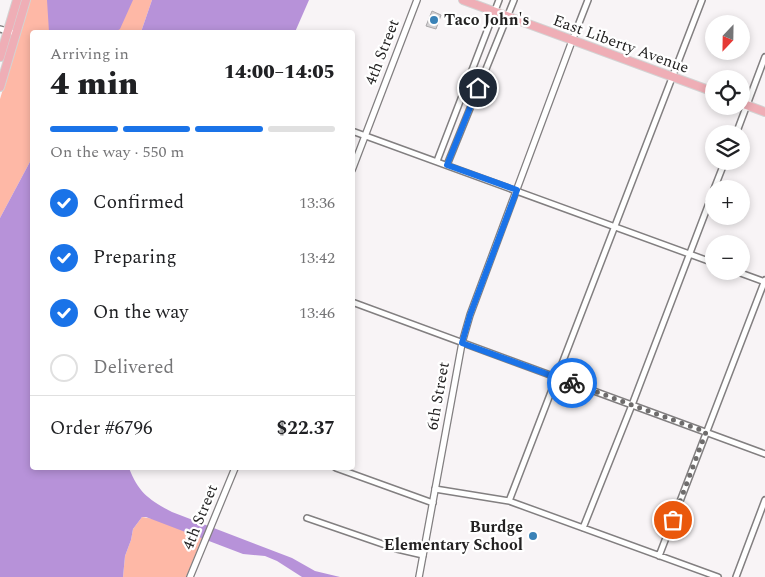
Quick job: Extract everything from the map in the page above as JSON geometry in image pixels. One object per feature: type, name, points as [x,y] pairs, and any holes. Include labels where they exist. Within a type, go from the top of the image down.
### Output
[{"type":"main road","points":[[0,57],[3,34],[17,0]]},
{"type":"main road","points":[[0,87],[26,0]]},
{"type":"main road","name":"East Liberty Avenue","points":[[463,0],[705,89]]},
{"type":"main road","points":[[750,106],[765,112]]},
{"type":"street","name":"4th Street","points":[[355,162],[416,0]]},
{"type":"street","points":[[437,161],[499,0]]},
{"type":"street","points":[[447,165],[514,0]]},
{"type":"street","name":"6th Street","points":[[419,577],[462,343],[470,315],[588,0]]},
{"type":"street","points":[[509,501],[702,0]]},
{"type":"street","points":[[3,34],[15,38]]},
{"type":"street","points":[[3,34],[15,38]]},
{"type":"street","points":[[750,91],[765,57]]},
{"type":"street","points":[[355,132],[705,260]]},
{"type":"street","points":[[583,528],[705,212]]},
{"type":"street","points":[[659,556],[765,281],[750,276]]},
{"type":"street","points":[[355,303],[765,454]]},
{"type":"street","name":"4th Street","points":[[190,577],[234,470]]},
{"type":"street","points":[[342,470],[433,503]]},
{"type":"street","points":[[435,489],[509,501],[718,577]]},
{"type":"street","points":[[736,577],[765,500]]},
{"type":"street","points":[[307,518],[396,549],[423,555]]},
{"type":"shaded area","points":[[30,0],[152,0],[142,30],[30,30],[30,162],[0,218],[0,99]]},
{"type":"shaded area","points":[[47,0],[133,0],[118,30],[49,30]]},
{"type":"shaded area","points":[[152,0],[309,0],[296,30],[142,30]]},
{"type":"shaded area","points":[[30,162],[30,470],[130,470],[136,483],[145,494],[172,512],[292,558],[315,571],[340,577],[302,577],[277,561],[265,556],[243,554],[142,517],[133,529],[125,556],[123,577],[0,577],[0,218]]},
{"type":"shaded area","points":[[142,517],[154,519],[202,538],[186,577],[123,577],[125,556],[133,529]]},
{"type":"building","name":"Taco John's","points":[[432,11],[441,15],[436,29],[426,26]]},
{"type":"way so far","points":[[572,383],[706,432],[673,520]]},
{"type":"place","name":"Taco John's","points":[[434,20]]},
{"type":"place","name":"Burdge Elementary School","points":[[533,536]]},
{"type":"route","points":[[478,88],[447,165],[517,190],[470,315],[462,343],[572,383]]}]
